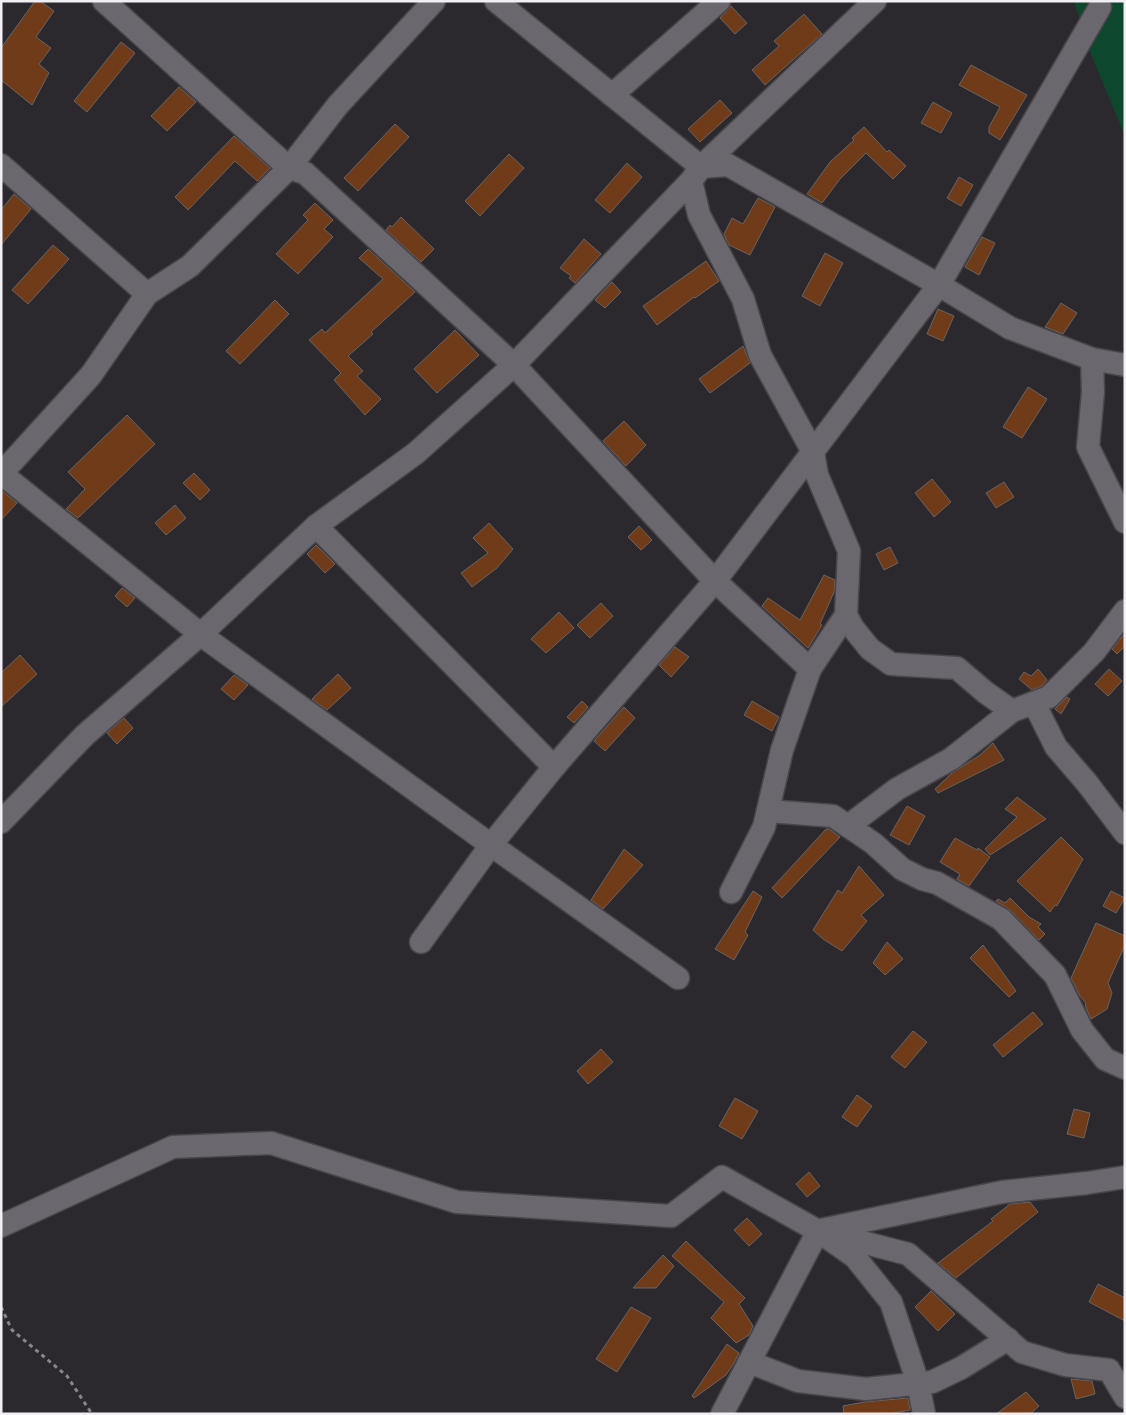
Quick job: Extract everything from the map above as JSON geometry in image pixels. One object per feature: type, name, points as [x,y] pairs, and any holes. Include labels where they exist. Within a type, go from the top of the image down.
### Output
[{"type":"street","points":[[104,1],[289,168],[305,173],[514,365],[715,581],[810,669]]},
{"type":"street","points":[[434,1],[338,105],[289,168],[190,266],[147,294],[91,375],[1,474],[200,634],[678,978]]},
{"type":"street","points":[[612,95],[719,1]]},
{"type":"street","points":[[1,822],[86,735],[200,634],[316,526],[416,453],[514,365],[696,174],[874,1]]},
{"type":"street","points":[[506,4],[612,95],[696,174],[699,215],[743,299],[760,355],[813,452],[816,475],[849,552],[846,615],[810,669],[782,750],[764,827],[731,892]]},
{"type":"street","points":[[421,942],[491,845],[554,767],[715,581],[940,285],[1100,7]]},
{"type":"street","points":[[1,165],[147,294]]},
{"type":"street","points":[[696,174],[728,165],[940,285],[1010,328],[1092,359],[1125,365]]},
{"type":"street","points":[[1092,359],[1093,392],[1088,447],[1125,522]]},
{"type":"street","points":[[316,526],[554,767]]},
{"type":"street","points":[[848,826],[897,789],[950,759],[1012,711],[1050,697],[1094,652],[1125,611]]},
{"type":"street","points":[[846,615],[853,628],[870,649],[891,664],[957,668],[985,692],[1012,711]]},
{"type":"street","points":[[1034,703],[1056,747],[1087,783],[1125,833]]},
{"type":"street","points":[[768,811],[834,816],[874,842],[902,869],[944,887],[1001,919],[1055,974],[1082,1030],[1105,1059],[1125,1068]]},
{"type":"street","points":[[1,1226],[173,1147],[270,1143],[457,1202],[671,1216],[722,1177],[818,1231],[855,1257],[891,1302],[918,1383],[924,1414]]},
{"type":"street","points":[[818,1231],[1002,1192],[1125,1177]]},
{"type":"street","points":[[818,1231],[908,1254],[1022,1352],[1065,1365],[1110,1370],[1124,1395]]},
{"type":"street","points":[[722,1414],[818,1231]]},
{"type":"street","points":[[749,1362],[798,1381],[866,1389],[932,1382],[961,1368],[1008,1339]]},
{"type":"path","points":[[1,1307],[12,1330],[67,1376],[92,1414]]},
{"type":"green space","points":[[1074,1],[1125,1],[1125,136],[1088,47]]},
{"type":"building","points":[[35,1],[40,1],[54,11],[36,37],[51,48],[39,64],[49,73],[32,105],[1,80],[1,48]]},
{"type":"building","points":[[731,6],[747,23],[735,34],[720,18]]},
{"type":"building","points":[[804,14],[822,34],[765,85],[752,70],[779,46],[774,41]]},
{"type":"building","points":[[121,42],[135,53],[87,112],[74,101]]},
{"type":"building","points":[[971,65],[1027,95],[1000,140],[989,133],[989,127],[1000,107],[959,85]]},
{"type":"building","points":[[179,87],[196,102],[167,131],[151,116]]},
{"type":"building","points":[[720,100],[732,113],[700,142],[688,129]]},
{"type":"building","points":[[933,102],[952,113],[941,133],[921,123]]},
{"type":"building","points":[[395,124],[409,137],[358,191],[344,178]]},
{"type":"building","points":[[864,127],[887,152],[889,150],[906,166],[893,179],[866,153],[840,179],[822,203],[807,194],[830,162],[854,140],[852,138]]},
{"type":"building","points":[[234,136],[270,168],[257,181],[235,161],[188,210],[175,197]]},
{"type":"building","points":[[509,154],[524,168],[480,216],[465,201]]},
{"type":"building","points":[[627,163],[642,177],[610,213],[595,200]]},
{"type":"building","points":[[959,177],[973,185],[961,206],[947,198]]},
{"type":"building","points":[[14,194],[31,209],[1,245],[1,210]]},
{"type":"building","points":[[758,198],[775,207],[750,255],[729,245],[724,234],[732,218],[743,224]]},
{"type":"building","points":[[315,203],[333,220],[324,229],[333,237],[298,274],[276,254],[308,220],[303,215]]},
{"type":"building","points":[[401,217],[434,249],[421,262],[386,230],[390,225],[392,227]]},
{"type":"building","points":[[982,237],[995,243],[979,275],[965,267]]},
{"type":"building","points":[[584,239],[601,254],[575,283],[569,278],[571,276],[560,268]]},
{"type":"building","points":[[53,245],[69,259],[28,304],[12,290]]},
{"type":"building","points":[[368,249],[415,292],[348,356],[363,371],[357,376],[381,399],[365,415],[334,380],[341,373],[309,340],[322,329],[325,333],[383,279],[359,258]]},
{"type":"building","points":[[825,253],[843,263],[820,306],[802,296]]},
{"type":"building","points":[[706,261],[719,281],[657,325],[643,306]]},
{"type":"building","points":[[612,282],[621,292],[605,308],[595,300]]},
{"type":"building","points":[[275,300],[289,314],[240,364],[226,351]]},
{"type":"building","points":[[1061,303],[1077,313],[1063,334],[1045,327]]},
{"type":"building","points":[[938,309],[954,316],[943,341],[927,334]]},
{"type":"building","points":[[455,330],[479,355],[437,393],[414,369]]},
{"type":"building","points":[[743,346],[750,363],[710,393],[699,379]]},
{"type":"building","points":[[1028,387],[1047,399],[1022,438],[1003,427]]},
{"type":"building","points":[[127,415],[155,444],[78,518],[66,509],[85,489],[68,472]]},
{"type":"building","points":[[624,421],[646,445],[626,466],[603,441]]},
{"type":"building","points":[[194,473],[210,490],[200,500],[183,483]]},
{"type":"building","points":[[932,479],[951,502],[934,517],[915,493]]},
{"type":"building","points":[[1004,482],[1014,497],[996,508],[986,493]]},
{"type":"building","points":[[1,490],[17,503],[1,520]]},
{"type":"building","points":[[175,505],[186,518],[166,535],[155,523]]},
{"type":"building","points":[[489,523],[513,549],[497,568],[472,587],[461,573],[488,553],[473,538]]},
{"type":"building","points":[[639,526],[652,540],[641,550],[628,537]]},
{"type":"building","points":[[316,545],[335,564],[325,573],[307,554]]},
{"type":"building","points":[[890,547],[898,563],[884,570],[876,554]]},
{"type":"building","points":[[824,575],[835,580],[834,592],[820,624],[822,625],[808,648],[762,606],[768,598],[800,620]]},
{"type":"building","points":[[122,588],[135,598],[127,607],[115,596]]},
{"type":"building","points":[[601,603],[613,616],[590,638],[577,625]]},
{"type":"building","points":[[559,612],[574,628],[546,653],[531,639]]},
{"type":"building","points":[[1125,633],[1125,646],[1117,654],[1112,649]]},
{"type":"building","points":[[675,647],[689,657],[671,677],[659,665]]},
{"type":"building","points":[[20,655],[37,674],[1,707],[1,673]]},
{"type":"building","points":[[1038,669],[1047,680],[1042,686],[1032,690],[1019,679],[1024,672],[1031,676]]},
{"type":"building","points":[[1109,669],[1122,681],[1108,696],[1095,684]]},
{"type":"building","points":[[338,674],[351,688],[327,710],[312,699]]},
{"type":"building","points":[[234,675],[248,685],[234,700],[221,689]]},
{"type":"building","points":[[1067,697],[1070,699],[1061,714],[1055,709]]},
{"type":"building","points":[[582,701],[588,707],[574,723],[567,717]]},
{"type":"building","points":[[752,701],[779,717],[772,731],[744,715]]},
{"type":"building","points":[[624,707],[635,718],[605,751],[594,741]]},
{"type":"building","points":[[124,718],[133,728],[117,744],[107,733]]},
{"type":"building","points":[[993,743],[1004,760],[938,793],[935,789],[952,773],[980,755]]},
{"type":"building","points":[[1017,797],[1046,819],[990,855],[985,849],[1017,817],[1005,809]]},
{"type":"building","points":[[907,806],[925,816],[909,845],[890,835]]},
{"type":"building","points":[[826,829],[840,837],[782,898],[772,888]]},
{"type":"building","points":[[1061,837],[1083,859],[1057,906],[1055,905],[1050,912],[1017,881]]},
{"type":"building","points":[[955,838],[977,850],[978,848],[990,857],[969,886],[957,879],[960,874],[940,862]]},
{"type":"building","points":[[624,849],[643,865],[603,909],[591,900]]},
{"type":"building","points":[[859,866],[884,895],[861,915],[867,921],[842,951],[813,930],[838,890],[842,893]]},
{"type":"building","points":[[753,891],[762,897],[745,932],[748,935],[734,960],[715,949]]},
{"type":"building","points":[[1111,891],[1125,898],[1116,913],[1103,906]]},
{"type":"building","points":[[1010,898],[1029,917],[1041,924],[1038,927],[1045,934],[1039,940],[1010,910],[996,901],[998,899],[1005,903]]},
{"type":"building","points":[[1096,923],[1125,936],[1125,945],[1108,983],[1112,993],[1107,1009],[1091,1019],[1085,1002],[1071,978]]},
{"type":"building","points":[[887,942],[903,959],[885,975],[873,963]]},
{"type":"building","points":[[983,945],[1016,991],[1009,997],[970,958]]},
{"type":"building","points":[[1033,1012],[1043,1024],[1003,1057],[993,1045]]},
{"type":"building","points":[[913,1031],[927,1042],[905,1068],[891,1057]]},
{"type":"building","points":[[601,1049],[613,1062],[588,1084],[577,1071]]},
{"type":"building","points":[[857,1095],[872,1106],[857,1127],[842,1117]]},
{"type":"building","points":[[735,1098],[758,1111],[742,1139],[719,1126]]},
{"type":"building","points":[[1074,1109],[1090,1113],[1084,1138],[1067,1134]]},
{"type":"building","points":[[809,1172],[820,1186],[807,1197],[796,1184]]},
{"type":"building","points":[[1030,1202],[1038,1212],[956,1278],[938,1263],[993,1221],[991,1219],[1010,1204]]},
{"type":"building","points":[[747,1218],[762,1234],[749,1246],[734,1230]]},
{"type":"building","points":[[686,1241],[745,1298],[739,1304],[753,1326],[749,1335],[736,1343],[711,1318],[724,1302],[672,1256]]},
{"type":"building","points":[[663,1255],[674,1266],[656,1288],[633,1288]]},
{"type":"building","points":[[1098,1284],[1125,1298],[1125,1321],[1089,1302]]},
{"type":"building","points":[[931,1291],[955,1314],[938,1331],[915,1307]]},
{"type":"building","points":[[631,1307],[651,1318],[617,1372],[596,1359]]},
{"type":"building","points":[[727,1344],[739,1353],[734,1363],[726,1375],[694,1398],[692,1396]]},
{"type":"building","points":[[1071,1379],[1092,1381],[1095,1394],[1076,1399]]},
{"type":"building","points":[[1026,1392],[1039,1406],[1030,1414],[996,1414]]},
{"type":"building","points":[[908,1398],[910,1410],[888,1414],[844,1414],[843,1406]]}]
